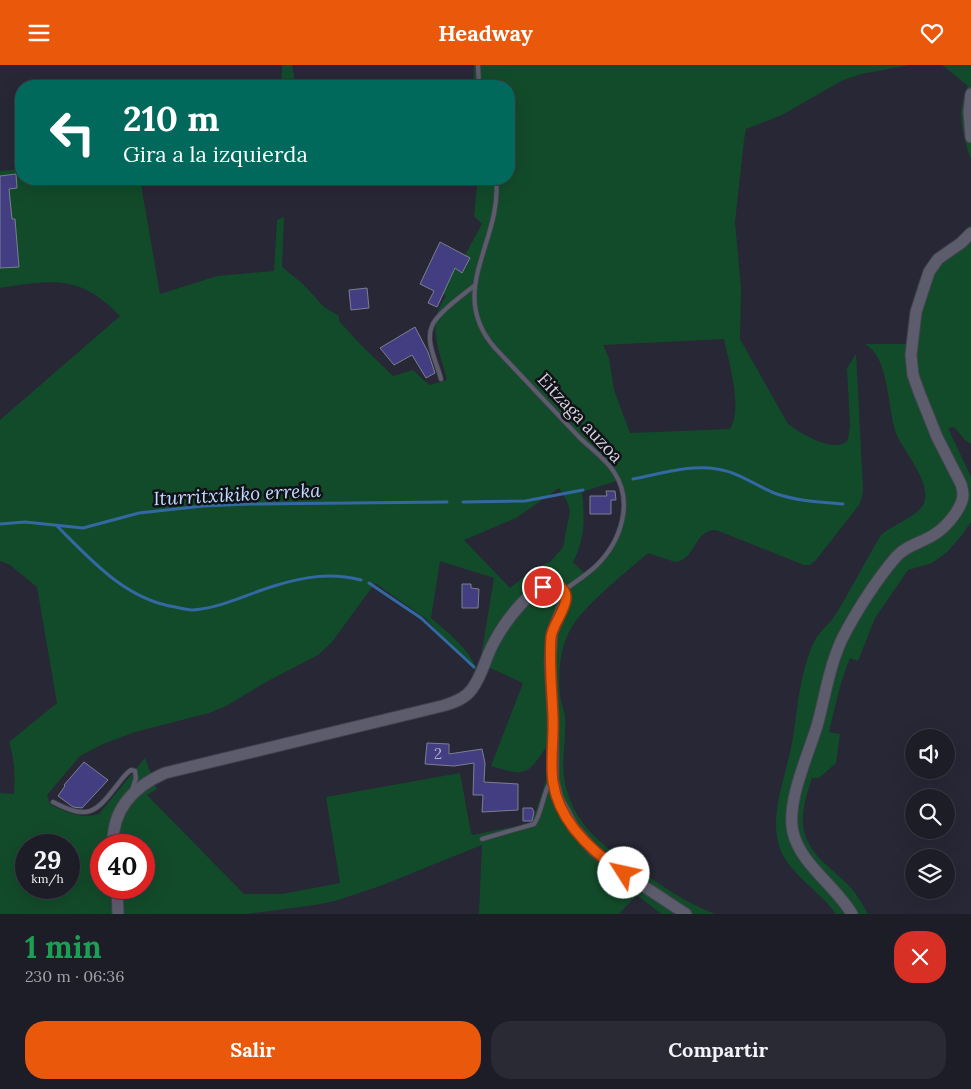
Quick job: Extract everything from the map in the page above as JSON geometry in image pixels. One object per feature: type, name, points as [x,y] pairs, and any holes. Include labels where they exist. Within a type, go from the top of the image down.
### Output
[{"type":"street","points":[[971,94],[969,119],[971,137]]},
{"type":"street","points":[[852,914],[842,898],[797,845],[792,827],[794,801],[800,776],[821,712],[829,674],[847,630],[898,555],[908,547],[940,530],[952,517],[962,501],[963,493],[960,484],[933,427],[916,385],[911,355],[916,312],[928,272],[940,257],[961,243],[971,233]]},
{"type":"street","points":[[115,834],[116,817],[128,799],[152,780],[168,772],[433,708],[462,699],[473,688],[496,639],[510,617],[538,589],[548,585],[558,586],[563,591],[566,600],[553,629],[551,648],[553,780],[556,793],[564,811],[585,843],[608,862],[686,914]]},
{"type":"street","points":[[117,899],[118,914]]},
{"type":"lane","points":[[478,65],[479,80]]},
{"type":"lane","name":"Eitzaga auzoa","points":[[496,185],[493,216],[474,286],[476,315],[484,335],[588,447],[610,467],[622,487],[624,514],[612,546],[596,565],[563,591]]},
{"type":"lane","points":[[442,379],[433,354],[431,328],[434,322],[453,303],[474,286]]},
{"type":"lane","points":[[53,802],[75,812],[85,813],[91,811],[101,804],[131,770],[135,771],[136,778],[128,799]]},
{"type":"lane","points":[[482,839],[534,824],[547,787],[553,780]]},
{"type":"green space","points":[[282,65],[292,65],[295,80],[281,80]]},
{"type":"green space","points":[[474,65],[911,65],[861,74],[841,81],[782,115],[746,129],[744,140],[735,222],[741,288],[740,339],[788,424],[827,444],[842,444],[848,440],[850,425],[847,368],[856,354],[863,488],[859,505],[810,565],[804,565],[716,530],[709,531],[703,535],[692,551],[682,560],[675,562],[648,553],[606,590],[576,620],[567,637],[560,661],[560,696],[565,716],[563,763],[565,782],[572,806],[589,830],[621,858],[680,897],[715,914],[661,914],[637,895],[619,914],[479,914],[482,845],[380,886],[335,901],[315,905],[246,914],[0,914],[0,793],[14,794],[14,768],[9,742],[57,703],[37,587],[10,565],[0,561],[0,420],[120,316],[92,293],[64,283],[35,283],[0,288],[0,171],[15,170],[15,185],[141,185],[160,294],[217,276],[274,271],[277,220],[284,217],[282,267],[303,284],[324,307],[339,316],[339,321],[393,376],[413,370],[429,385],[447,380],[435,327],[440,307],[446,296],[442,294],[455,268],[463,272],[470,259],[465,255],[482,224],[474,216],[477,185],[515,185],[515,80],[473,80]],"holes":[[[724,339],[732,372],[735,409],[734,420],[730,429],[630,433],[614,390],[609,358],[603,345]],[[619,480],[624,508],[620,526],[611,545],[586,575],[573,562],[582,537],[584,519],[582,492]],[[559,488],[567,501],[570,511],[563,547],[551,561],[530,572],[510,588],[464,540],[516,518]],[[440,561],[494,578],[481,657],[490,668],[523,683],[491,766],[513,772],[525,771],[535,763],[547,746],[549,771],[531,823],[473,835],[471,833],[460,773],[326,797],[340,883],[282,894],[244,894],[147,795],[157,789],[145,758],[99,814],[86,816],[74,814],[50,804],[47,795],[80,756],[103,744],[135,732],[209,713],[226,706],[266,682],[318,655],[332,642],[375,583],[426,619],[476,672],[475,665],[465,650],[431,618]]]},
{"type":"green space","points":[[942,65],[971,65],[971,159],[963,132],[961,113],[964,95],[968,86]]},
{"type":"green space","points":[[971,225],[971,444],[954,427],[948,428],[971,477],[971,522],[947,552],[932,563],[908,570],[875,618],[858,661],[850,658],[846,667],[829,732],[840,734],[836,763],[819,778],[812,778],[803,812],[805,835],[814,852],[851,888],[868,914],[836,914],[792,868],[781,851],[777,838],[776,825],[779,797],[792,743],[802,680],[808,656],[815,640],[836,614],[881,535],[917,512],[924,503],[925,495],[921,476],[896,433],[879,360],[865,344],[906,344],[914,299],[921,275],[932,258]]},
{"type":"building","points":[[15,174],[15,185],[17,188],[9,189],[12,219],[15,219],[19,267],[0,268],[0,176]]},
{"type":"building","points":[[440,242],[470,258],[462,273],[455,268],[437,307],[428,303],[434,291],[420,284]]},
{"type":"building","points":[[367,288],[369,308],[351,310],[349,290]]},
{"type":"building","points":[[415,327],[428,352],[435,373],[426,378],[412,355],[394,365],[380,348]]},
{"type":"building","points":[[606,491],[615,491],[616,500],[611,500],[611,514],[590,514],[590,496],[607,496]]},
{"type":"building","points":[[462,584],[471,584],[471,588],[479,589],[478,608],[462,608]]},
{"type":"building","points":[[427,743],[449,744],[449,754],[482,749],[485,763],[484,782],[518,784],[518,810],[482,812],[483,795],[473,795],[474,763],[454,766],[425,764]]},
{"type":"building","points":[[84,762],[108,780],[82,808],[73,807],[58,796],[64,785]]},
{"type":"building","points":[[523,808],[532,808],[534,812],[532,821],[523,821]]},
{"type":"waterway","name":"Iturritxikiko erreka","points":[[633,479],[686,469],[717,469],[739,476],[782,496],[808,501],[843,504]]},
{"type":"waterway","name":"Iturritxikiko erreka","points":[[463,502],[525,501],[583,490]]},
{"type":"waterway","name":"Iturritxikiko erreka","points":[[0,524],[25,522],[83,528],[139,513],[203,506],[447,502]]},
{"type":"waterway","points":[[57,526],[96,564],[125,587],[157,603],[186,609],[214,607],[274,586],[306,578],[338,576],[361,580]]},
{"type":"waterway","points":[[369,583],[421,618],[474,667]]},
{"type":"route","points":[[543,587],[548,585],[558,586],[565,593],[566,598],[553,629],[550,662],[553,711],[552,776],[554,788],[561,807],[581,837],[593,851],[624,873]]}]
